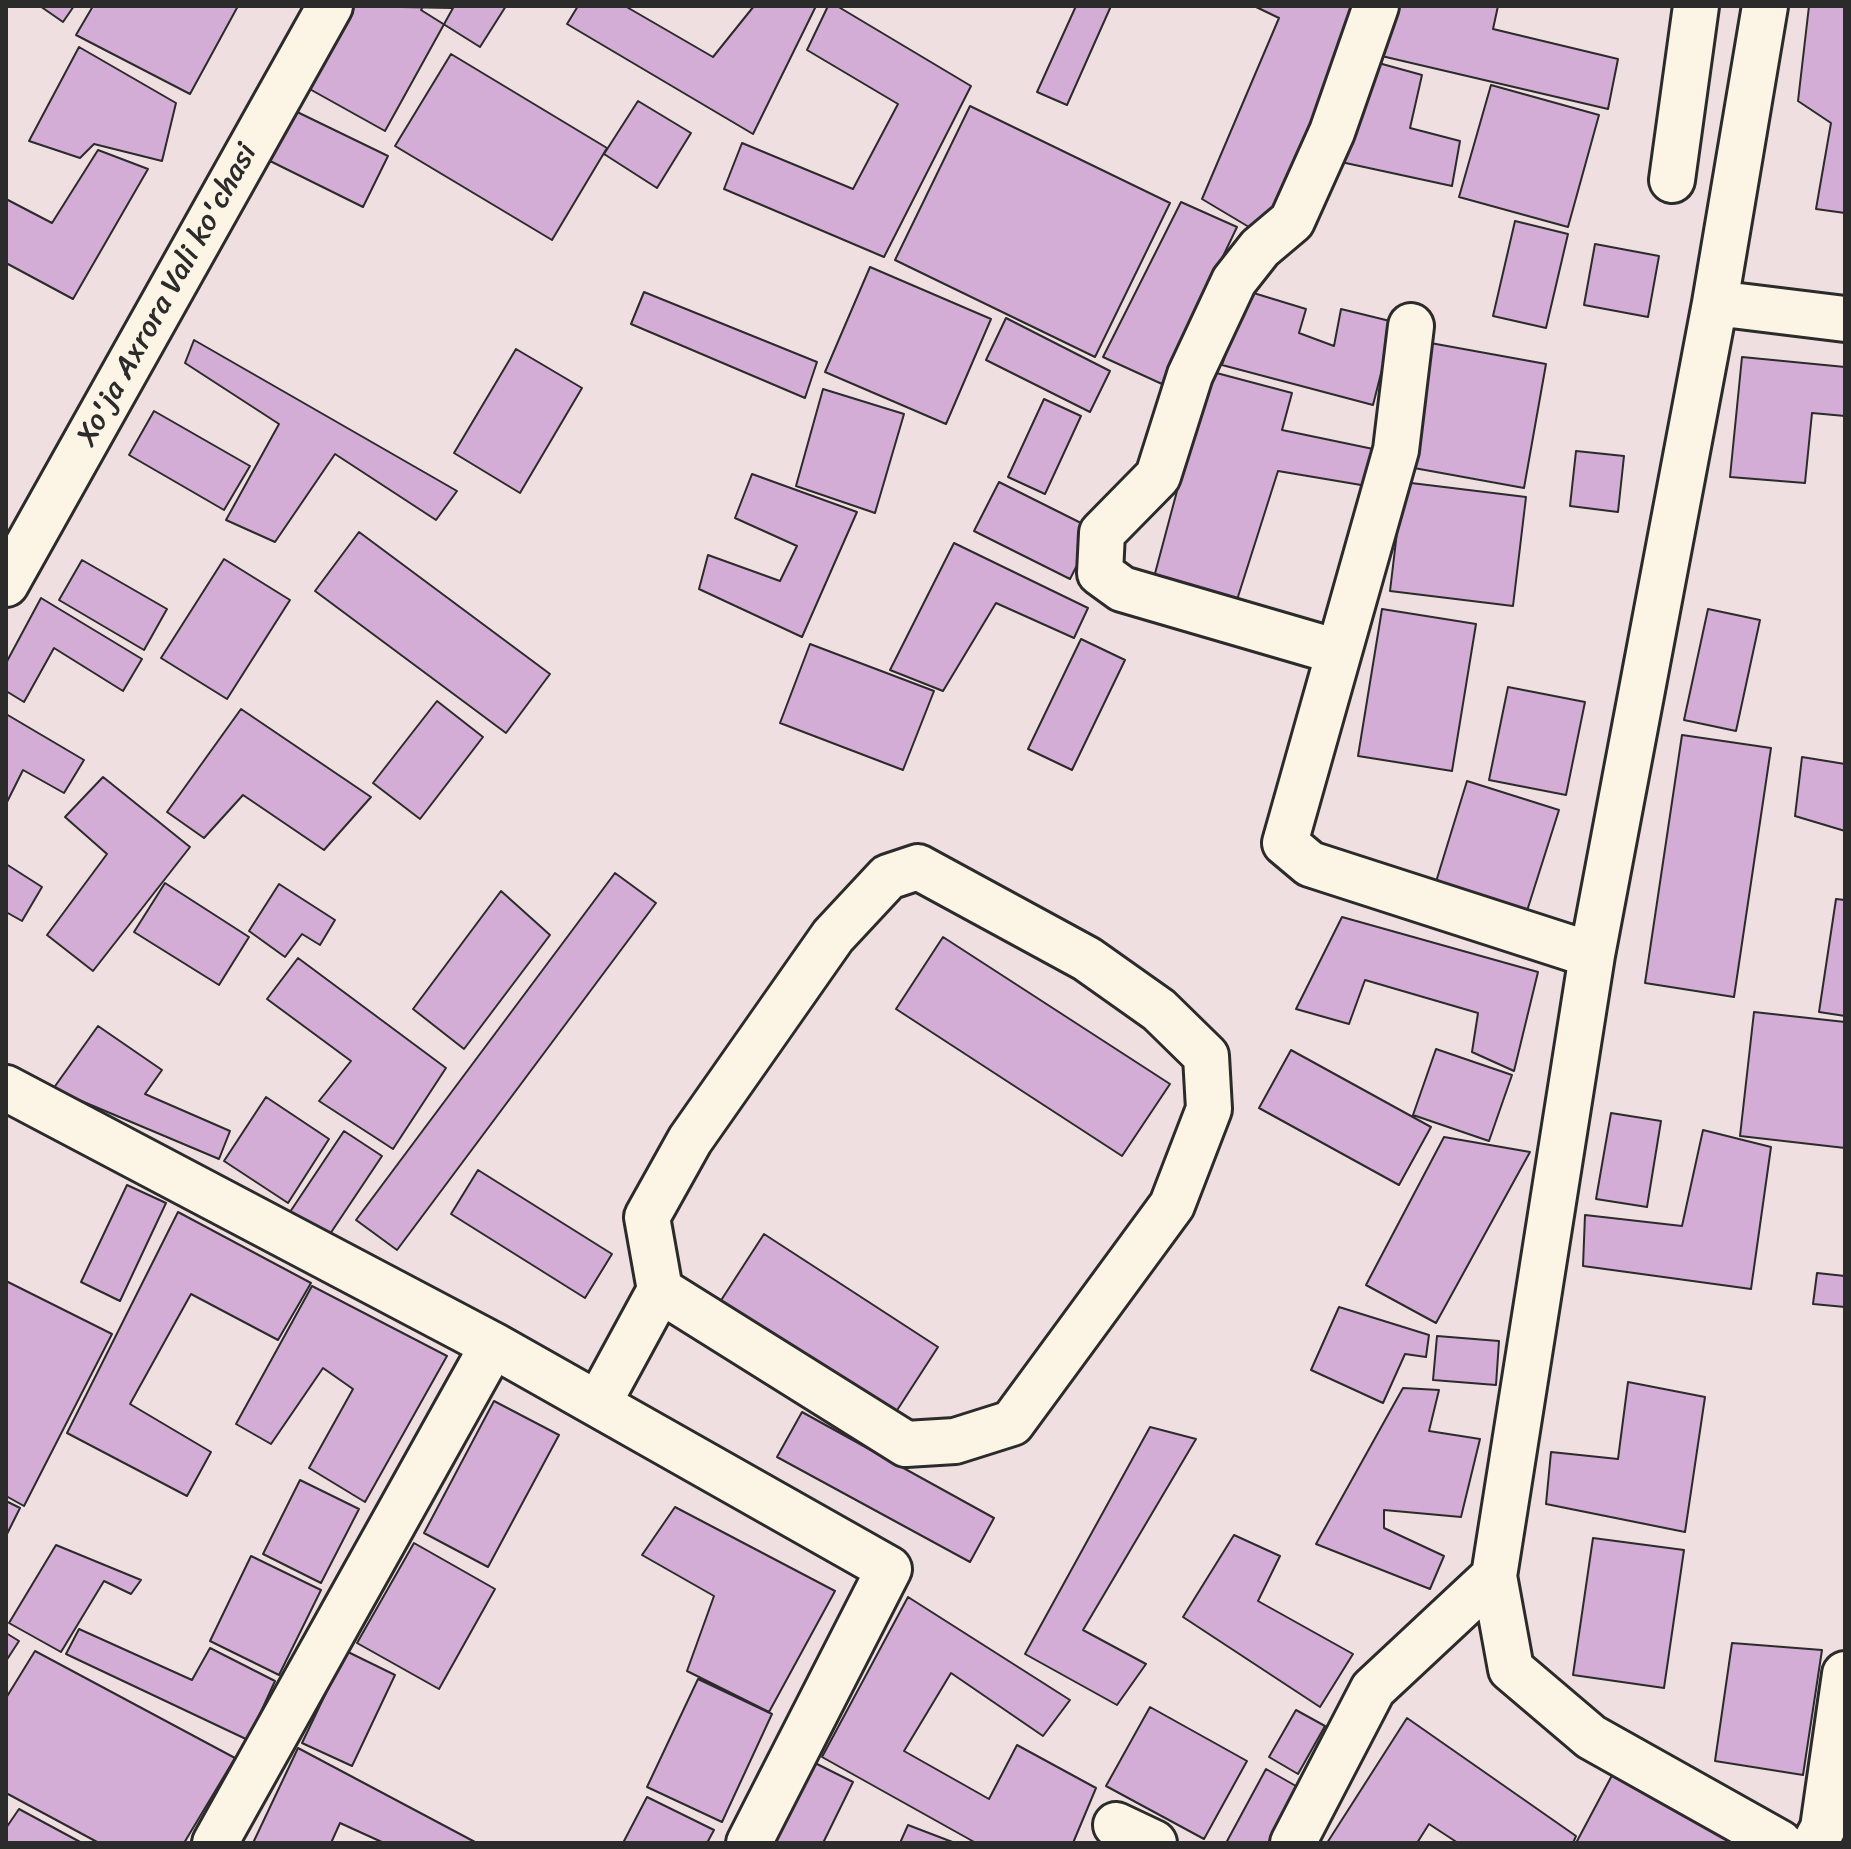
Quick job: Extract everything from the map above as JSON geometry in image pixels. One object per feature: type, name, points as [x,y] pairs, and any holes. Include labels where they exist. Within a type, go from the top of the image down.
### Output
[{"type":"street","name":"Xo'ja Axrora Vali ko'chasi","points":[[6,584],[330,6]]},
{"type":"street","points":[[1338,652],[1122,589],[1100,573],[1102,533],[1158,476],[1190,375],[1234,281],[1260,248],[1292,221],[1332,132],[1376,6]]},
{"type":"street","points":[[1672,180],[1696,6]]},
{"type":"street","points":[[1765,6],[1715,303],[1592,955],[1494,1576],[1511,1669],[1591,1737],[1780,1843]]},
{"type":"street","points":[[1715,303],[1845,319]]},
{"type":"street","points":[[1411,326],[1396,450],[1285,843],[1310,864],[1592,955]]},
{"type":"street","points":[[598,1404],[660,1290],[647,1217],[690,1140],[824,949],[888,877],[918,867],[1087,959],[1159,1010],[1206,1056],[1209,1109],[1172,1205],[1012,1423],[955,1441],[906,1444],[660,1290]]},
{"type":"street","points":[[6,1088],[493,1345],[889,1569],[749,1843]]},
{"type":"street","points":[[215,1843],[493,1345]]},
{"type":"street","points":[[1293,1843],[1373,1689],[1494,1576]]},
{"type":"street","points":[[1815,1843],[1823,1828],[1845,1674]]},
{"type":"building","points":[[40,6],[74,6],[63,22]]},
{"type":"building","points":[[93,6],[238,6],[190,94],[76,35]]},
{"type":"building","points":[[351,6],[453,8],[385,131],[306,87]]},
{"type":"building","points":[[424,6],[506,6],[480,47],[421,10]]},
{"type":"building","points":[[578,6],[625,6],[713,57],[754,6],[816,6],[753,134],[567,24]]},
{"type":"building","points":[[828,6],[837,6],[971,86],[884,257],[724,189],[742,143],[853,189],[898,104],[807,50]]},
{"type":"building","points":[[1076,6],[1111,6],[1067,105],[1037,92]]},
{"type":"building","points":[[1254,6],[1367,6],[1264,236],[1202,199],[1279,18]]},
{"type":"building","points":[[1387,6],[1498,6],[1493,29],[1618,59],[1608,109],[1373,54]]},
{"type":"building","points":[[1809,6],[1845,6],[1845,213],[1816,209],[1831,123],[1798,101]]},
{"type":"building","points":[[79,47],[176,103],[162,161],[94,144],[80,158],[29,141]]},
{"type":"building","points":[[451,54],[607,148],[552,240],[395,146]]},
{"type":"building","points":[[1364,59],[1422,75],[1410,128],[1460,141],[1452,186],[1341,162]]},
{"type":"building","points":[[1491,85],[1599,115],[1568,227],[1459,197]]},
{"type":"building","points":[[638,101],[691,133],[657,188],[604,154]]},
{"type":"building","points":[[970,106],[1170,203],[1095,357],[895,260]]},
{"type":"building","points":[[291,109],[388,156],[363,207],[266,159]]},
{"type":"building","points":[[98,150],[148,169],[73,299],[6,263],[6,199],[52,223]]},
{"type":"building","points":[[1181,202],[1237,227],[1162,384],[1103,357]]},
{"type":"building","points":[[1515,221],[1568,234],[1546,328],[1493,316]]},
{"type":"building","points":[[1595,244],[1659,256],[1648,317],[1584,305]]},
{"type":"building","points":[[870,267],[991,319],[946,424],[825,372]]},
{"type":"building","points":[[1247,291],[1306,309],[1299,333],[1334,346],[1341,309],[1394,322],[1373,405],[1222,365]]},
{"type":"building","points":[[644,292],[817,362],[805,398],[631,324]]},
{"type":"building","points":[[1006,318],[1110,371],[1090,412],[986,360]]},
{"type":"building","points":[[194,340],[457,491],[436,520],[335,454],[275,542],[226,520],[279,424],[185,363]]},
{"type":"building","points":[[1425,342],[1546,364],[1524,488],[1403,466]]},
{"type":"building","points":[[516,349],[582,388],[520,493],[454,453]]},
{"type":"building","points":[[1742,357],[1845,367],[1845,416],[1812,413],[1805,483],[1730,477]]},
{"type":"building","points":[[1209,371],[1292,393],[1282,430],[1378,450],[1373,487],[1278,471],[1236,603],[1153,581]]},
{"type":"building","points":[[823,389],[904,414],[875,513],[796,486]]},
{"type":"building","points":[[1044,399],[1081,416],[1045,494],[1008,477]]},
{"type":"building","points":[[154,411],[250,466],[224,510],[129,455]]},
{"type":"building","points":[[1576,451],[1624,456],[1618,512],[1570,506]]},
{"type":"building","points":[[752,474],[857,512],[802,637],[699,589],[708,555],[780,581],[797,546],[735,518]]},
{"type":"building","points":[[999,482],[1095,530],[1070,579],[974,531]]},
{"type":"building","points":[[1403,482],[1526,497],[1513,606],[1390,591]]},
{"type":"building","points":[[359,532],[550,674],[506,733],[315,591]]},
{"type":"building","points":[[954,543],[1088,608],[1074,638],[996,603],[943,691],[890,670]]},
{"type":"building","points":[[224,559],[290,600],[227,699],[161,658]]},
{"type":"building","points":[[82,560],[167,609],[144,650],[59,600]]},
{"type":"building","points":[[41,598],[142,659],[123,691],[54,648],[24,702],[6,691],[6,663]]},
{"type":"building","points":[[1382,609],[1476,624],[1452,771],[1358,756]]},
{"type":"building","points":[[1708,609],[1760,620],[1736,731],[1684,720]]},
{"type":"building","points":[[1081,639],[1125,660],[1072,770],[1028,749]]},
{"type":"building","points":[[810,644],[934,691],[903,770],[780,723]]},
{"type":"building","points":[[1508,687],[1585,702],[1566,795],[1489,780]]},
{"type":"building","points":[[437,701],[483,737],[420,819],[373,783]]},
{"type":"building","points":[[241,709],[371,797],[324,850],[243,795],[204,838],[167,812]]},
{"type":"building","points":[[6,714],[84,760],[64,793],[23,770],[6,804]]},
{"type":"building","points":[[1682,735],[1771,748],[1734,997],[1645,983]]},
{"type":"building","points":[[1802,757],[1845,764],[1845,831],[1795,816]]},
{"type":"building","points":[[103,777],[190,847],[93,971],[47,935],[107,854],[65,817]]},
{"type":"building","points":[[1467,781],[1559,810],[1526,914],[1435,885]]},
{"type":"building","points":[[6,864],[42,887],[22,921],[6,912]]},
{"type":"building","points":[[615,873],[656,903],[397,1250],[356,1220]]},
{"type":"building","points":[[165,883],[249,937],[219,985],[134,932]]},
{"type":"building","points":[[279,884],[335,920],[320,945],[302,934],[285,957],[249,931]]},
{"type":"building","points":[[501,891],[550,935],[464,1049],[413,1009]]},
{"type":"building","points":[[1836,899],[1845,900],[1845,1016],[1819,1012]]},
{"type":"building","points":[[1342,917],[1538,972],[1514,1071],[1472,1052],[1478,1013],[1365,980],[1349,1024],[1296,1009]]},
{"type":"building","points":[[943,937],[1170,1084],[1122,1156],[896,1009]]},
{"type":"building","points":[[298,958],[446,1068],[393,1149],[319,1101],[351,1061],[267,999]]},
{"type":"building","points":[[1754,1012],[1845,1022],[1845,1148],[1740,1136]]},
{"type":"building","points":[[98,1026],[162,1070],[145,1094],[230,1131],[219,1159],[53,1089]]},
{"type":"building","points":[[1436,1049],[1512,1075],[1489,1141],[1413,1115]]},
{"type":"building","points":[[1291,1050],[1431,1127],[1399,1185],[1259,1108]]},
{"type":"building","points":[[266,1097],[329,1139],[288,1203],[224,1161]]},
{"type":"building","points":[[1611,1113],[1661,1121],[1647,1207],[1596,1199]]},
{"type":"building","points":[[1703,1130],[1771,1147],[1751,1289],[1583,1266],[1585,1215],[1682,1226]]},
{"type":"building","points":[[344,1131],[382,1156],[328,1237],[290,1212]]},
{"type":"building","points":[[1444,1137],[1530,1152],[1436,1323],[1366,1285]]},
{"type":"building","points":[[478,1170],[612,1254],[585,1298],[451,1214]]},
{"type":"building","points":[[127,1185],[166,1203],[120,1301],[81,1282]]},
{"type":"building","points":[[178,1212],[311,1283],[278,1340],[191,1294],[130,1404],[211,1452],[187,1496],[67,1433]]},
{"type":"building","points":[[764,1234],[938,1347],[892,1418],[718,1305]]},
{"type":"building","points":[[1817,1273],[1845,1276],[1845,1307],[1813,1304]]},
{"type":"building","points":[[6,1281],[112,1334],[24,1506],[6,1496]]},
{"type":"building","points":[[312,1286],[447,1356],[365,1502],[309,1468],[353,1389],[323,1368],[271,1444],[236,1424]]},
{"type":"building","points":[[1339,1307],[1429,1335],[1426,1357],[1405,1354],[1383,1403],[1311,1370]]},
{"type":"building","points":[[1437,1336],[1499,1341],[1496,1385],[1433,1380]]},
{"type":"building","points":[[1628,1382],[1705,1397],[1685,1532],[1546,1504],[1551,1452],[1618,1459]]},
{"type":"building","points":[[1403,1388],[1439,1390],[1429,1431],[1480,1439],[1461,1517],[1384,1510],[1384,1528],[1444,1556],[1430,1589],[1316,1544]]},
{"type":"building","points":[[494,1401],[559,1435],[488,1567],[424,1533]]},
{"type":"building","points":[[802,1412],[994,1518],[970,1562],[777,1457]]},
{"type":"building","points":[[1150,1427],[1196,1439],[1083,1630],[1146,1664],[1117,1705],[1025,1654]]},
{"type":"building","points":[[300,1480],[359,1509],[321,1583],[263,1554]]},
{"type":"building","points":[[6,1501],[20,1508],[6,1536]]},
{"type":"building","points":[[675,1507],[835,1591],[769,1712],[687,1671],[714,1596],[642,1555]]},
{"type":"building","points":[[1234,1535],[1280,1556],[1258,1601],[1353,1654],[1320,1707],[1183,1617]]},
{"type":"building","points":[[1593,1538],[1684,1550],[1664,1688],[1573,1675]]},
{"type":"building","points":[[414,1543],[495,1589],[439,1689],[357,1643]]},
{"type":"building","points":[[56,1545],[141,1580],[131,1594],[104,1581],[61,1652],[9,1623]]},
{"type":"building","points":[[251,1556],[321,1590],[279,1675],[210,1641]]},
{"type":"building","points":[[908,1597],[1070,1700],[1043,1736],[951,1673],[904,1751],[989,1799],[1017,1745],[1096,1788],[1073,1843],[976,1843],[822,1757]]},
{"type":"building","points":[[79,1629],[192,1680],[210,1648],[275,1681],[248,1740],[66,1654]]},
{"type":"building","points":[[6,1633],[19,1641],[6,1661]]},
{"type":"building","points":[[1732,1643],[1822,1650],[1803,1775],[1715,1761]]},
{"type":"building","points":[[35,1651],[235,1758],[184,1843],[99,1843],[6,1793],[6,1698]]},
{"type":"building","points":[[346,1651],[395,1675],[352,1766],[302,1743]]},
{"type":"building","points":[[698,1679],[772,1714],[722,1822],[647,1787]]},
{"type":"building","points":[[1150,1707],[1247,1761],[1204,1839],[1106,1786]]},
{"type":"building","points":[[1296,1710],[1325,1726],[1298,1774],[1269,1757]]},
{"type":"building","points":[[1407,1718],[1576,1836],[1573,1843],[1458,1843],[1429,1824],[1417,1843],[1327,1843]]},
{"type":"building","points":[[298,1748],[475,1842],[384,1843],[340,1823],[331,1843],[253,1843]]},
{"type":"building","points":[[811,1761],[853,1782],[823,1843],[775,1843]]},
{"type":"building","points":[[1617,1766],[1759,1843],[1576,1843]]},
{"type":"building","points":[[1266,1769],[1303,1790],[1274,1843],[1226,1843]]},
{"type":"building","points":[[647,1797],[714,1830],[707,1843],[623,1843]]},
{"type":"building","points":[[19,1809],[82,1843],[6,1843],[6,1828]]},
{"type":"building","points":[[908,1825],[955,1843],[900,1843]]}]
